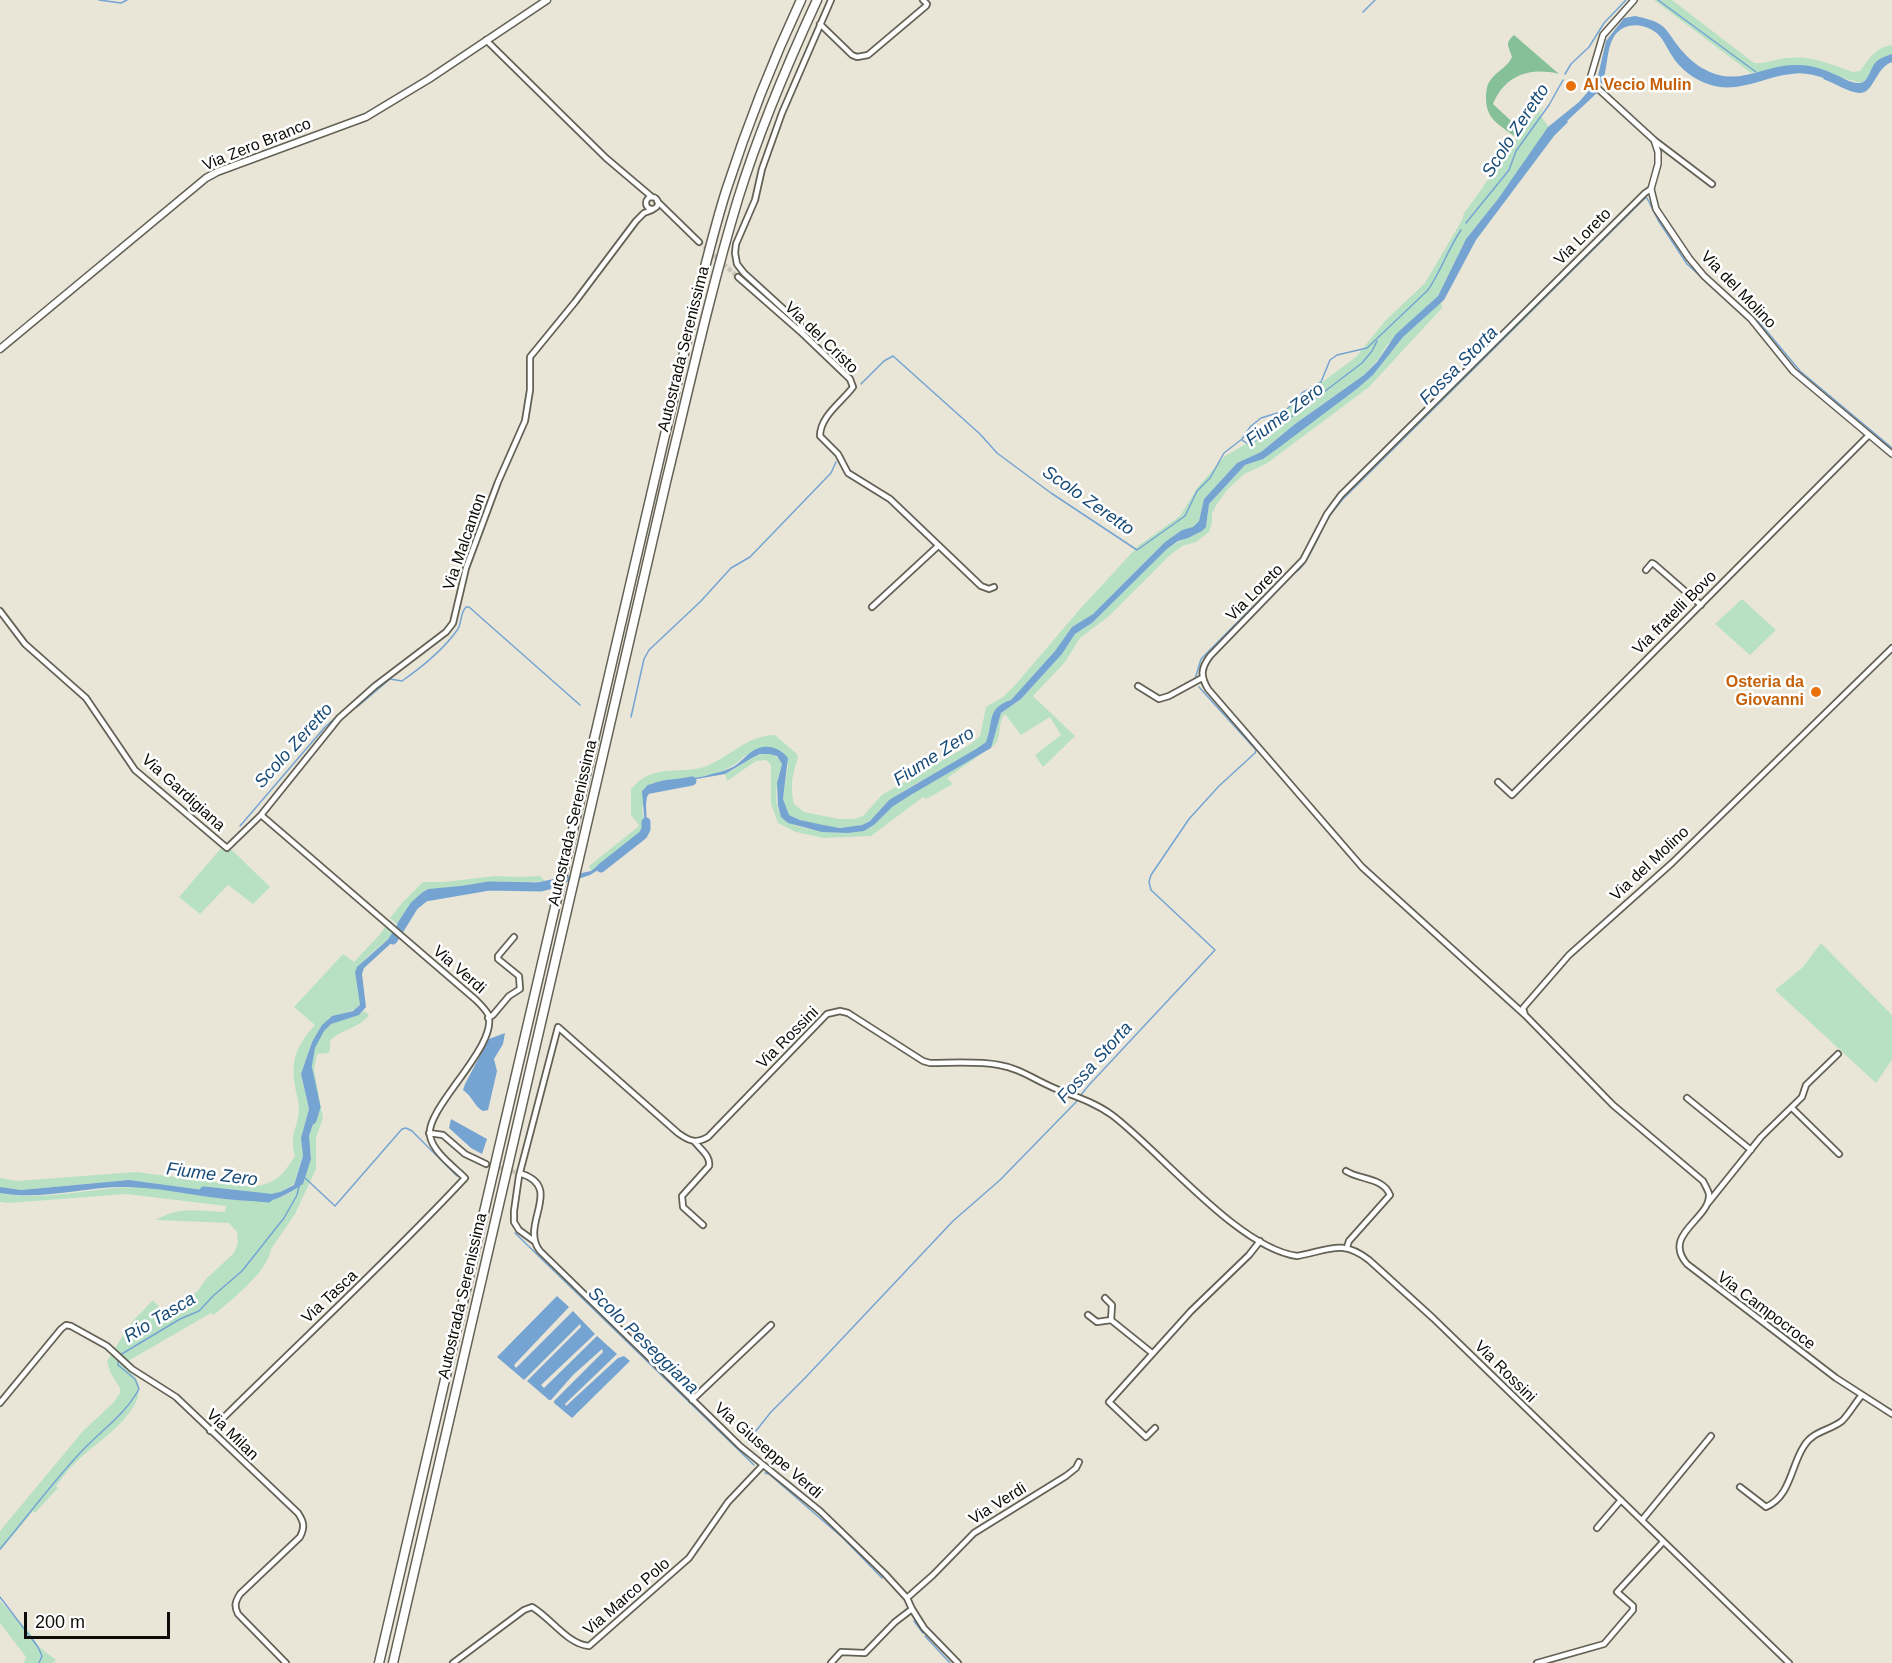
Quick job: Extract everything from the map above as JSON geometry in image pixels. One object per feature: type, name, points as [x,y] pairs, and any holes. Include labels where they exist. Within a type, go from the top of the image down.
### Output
[{"type":"highway","name":"Autostrada Serenissima","points":[[379,1663],[695,306],[726,192],[752,114],[801,0]]},
{"type":"highway","name":"Autostrada Serenissima","points":[[393,1663],[666,482],[709,309],[738,199],[765,122],[795,47],[817,0]]},
{"type":"main road","name":"Via Zero Branco","points":[[0,349],[206,178],[366,117],[547,0]]},
{"type":"street","points":[[803,334],[800,324],[744,273],[737,264],[735,254],[736,244],[755,200],[762,169],[782,113],[831,0]]},
{"type":"street","points":[[820,24],[852,55],[862,57],[868,55],[926,6],[923,0]]},
{"type":"street","points":[[1634,0],[1607,28],[1601,40],[1590,79],[1654,140],[1712,184]]},
{"type":"street","points":[[486,40],[606,158],[655,199],[699,242]]},
{"type":"street","points":[[1651,189],[1658,164],[1658,152],[1654,140]]},
{"type":"street","name":"Via del Molino","points":[[1651,189],[1656,209],[1666,226],[1704,276],[1751,319],[1793,370],[1892,454]]},
{"type":"street","name":"Via Loreto","points":[[1202,678],[1204,663],[1303,560],[1327,514],[1341,495],[1651,189]]},
{"type":"street","name":"Via Malcanton","points":[[261,815],[325,734],[356,702],[446,632],[453,623],[466,568],[498,482],[525,421],[530,390],[530,357],[644,213],[646,203],[644,191]]},
{"type":"street","points":[[655,199],[646,203],[653,209],[663,209]]},
{"type":"street","points":[[644,213],[657,206],[655,199]]},
{"type":"street","name":"Via del Cristo","points":[[738,277],[850,379],[853,387],[822,423],[820,436],[838,454],[848,473],[890,499],[981,586],[989,589],[994,587]]},
{"type":"street","name":"Via fratelli Bovo","points":[[1498,782],[1512,795],[1869,435]]},
{"type":"street","points":[[872,607],[938,546]]},
{"type":"street","points":[[1646,570],[1652,563],[1654,564],[1701,605]]},
{"type":"street","name":"Via Gardigiana","points":[[0,611],[25,644],[86,699],[135,770],[227,848],[261,815]]},
{"type":"street","name":"Via del Molino","points":[[1525,1015],[1523,1008],[1569,956],[1672,863],[1892,648]]},
{"type":"street","points":[[1138,686],[1159,699],[1202,678],[1208,689],[1362,867],[1525,1015],[1613,1105],[1703,1181],[1709,1194],[1708,1203]]},
{"type":"street","name":"Via Verdi","points":[[261,815],[483,1007],[488,1018],[488,1030],[456,1086],[436,1114],[429,1133]]},
{"type":"street","points":[[488,1018],[519,989],[519,976],[498,959],[498,956],[514,938]]},
{"type":"street","name":"Via Rossini","points":[[694,1141],[708,1137],[827,1014],[834,1011],[848,1013],[923,1061],[996,1064],[1014,1068],[1079,1097],[1112,1116],[1242,1230],[1260,1241],[1288,1255],[1296,1256],[1347,1247],[1358,1251],[1433,1318],[1788,1663]]},
{"type":"street","points":[[534,1241],[519,1230],[514,1222],[514,1211],[519,1176],[558,1027],[678,1133],[687,1140],[694,1141],[708,1156],[709,1166],[682,1196],[683,1207],[703,1225]]},
{"type":"street","name":"Via Campocroce","points":[[1838,1054],[1806,1085],[1802,1097],[1751,1150],[1708,1203],[1681,1241],[1680,1253],[1683,1259],[1703,1278],[1741,1307],[1836,1378],[1892,1414]]},
{"type":"street","points":[[1687,1098],[1751,1150]]},
{"type":"street","points":[[1792,1108],[1839,1154]]},
{"type":"street","points":[[429,1133],[443,1135],[465,1154],[486,1164]]},
{"type":"street","name":"Via Tasca","points":[[210,1431],[300,1341],[361,1286],[465,1178],[435,1148],[429,1133]]},
{"type":"street","points":[[1346,1171],[1352,1176],[1371,1179],[1387,1189],[1390,1195],[1348,1241],[1347,1247]]},
{"type":"street","points":[[522,1174],[534,1179],[541,1192],[533,1231],[534,1241]]},
{"type":"street","points":[[1196,1190],[1201,1184]]},
{"type":"street","name":"Via Giuseppe Verdi","points":[[534,1241],[544,1255],[740,1446],[820,1511],[885,1574],[907,1598],[924,1628],[958,1663]]},
{"type":"street","points":[[1155,1428],[1146,1437],[1109,1402],[1191,1311],[1250,1255],[1260,1241]]},
{"type":"street","points":[[1105,1298],[1112,1305],[1111,1320]]},
{"type":"street","points":[[1088,1315],[1097,1322],[1111,1320],[1152,1353]]},
{"type":"street","name":"Via Milan","points":[[0,1403],[66,1325],[107,1346],[132,1369],[176,1397],[303,1521],[304,1529],[300,1537],[240,1594],[235,1608],[238,1614],[286,1663]]},
{"type":"street","points":[[693,1400],[771,1325]]},
{"type":"street","points":[[1740,1487],[1762,1506],[1770,1506],[1786,1488],[1793,1474],[1797,1456],[1805,1443],[1813,1435],[1841,1421],[1862,1395]]},
{"type":"street","points":[[1642,1520],[1711,1436]]},
{"type":"street","name":"Via Verdi","points":[[907,1598],[974,1533],[1066,1476],[1076,1468],[1078,1462]]},
{"type":"street","name":"Via Marco Polo","points":[[453,1663],[524,1610],[532,1607],[544,1614],[572,1640],[581,1646],[589,1646],[689,1558],[728,1502],[763,1464]]},
{"type":"street","points":[[1597,1528],[1621,1500]]},
{"type":"street","points":[[1537,1663],[1604,1644],[1633,1610],[1633,1606],[1617,1592],[1663,1542]]},
{"type":"street","points":[[831,1663],[841,1652],[865,1653],[895,1622],[912,1609]]},
{"type":"green space","points":[[1654,0],[1672,0],[1754,63],[1795,57],[1829,63],[1853,72],[1860,71],[1873,54],[1886,46],[1892,45],[1892,54],[1879,60],[1869,76],[1861,83],[1798,65],[1751,73]]},
{"type":"green space","points":[[1514,35],[1559,74],[1529,73],[1512,80],[1498,94],[1493,104],[1522,131],[1517,138],[1494,121],[1486,103],[1490,80],[1512,57],[1508,43]]},
{"type":"green space","points":[[1544,106],[1540,114],[1549,128],[1466,239],[1438,296],[1387,345],[1364,375],[1295,424],[1261,452],[1237,463],[1204,499],[1199,521],[1193,528],[1182,530],[1165,542],[1093,614],[1072,627],[1055,651],[1011,700],[999,707],[993,717],[986,742],[891,799],[866,823],[852,827],[824,826],[789,815],[783,799],[788,765],[782,751],[744,756],[723,771],[648,785],[642,809],[645,828],[591,871],[589,866],[638,827],[639,825],[631,815],[631,789],[639,781],[659,772],[704,767],[756,739],[775,735],[797,754],[792,781],[794,804],[804,812],[839,819],[854,819],[863,816],[882,795],[971,744],[980,736],[986,707],[1003,697],[1016,684],[1138,546],[1180,516],[1198,487],[1225,456],[1246,444],[1247,438],[1356,357],[1385,321],[1425,283],[1464,213],[1512,145]]},
{"type":"green space","points":[[1441,302],[1442,308],[1369,387],[1266,464],[1244,474],[1227,490],[1217,504],[1212,513],[1209,532],[1196,542],[1182,546],[1170,555],[1108,617],[1080,638],[1065,662],[1033,696],[1075,736],[1043,767],[1035,755],[1061,735],[1050,717],[1021,735],[1005,714],[997,740],[991,748],[1001,713],[1021,699],[1062,654],[1075,634],[1092,623],[1167,549],[1206,527],[1209,504],[1245,465],[1252,463],[1358,388],[1373,375],[1403,337]]},
{"type":"green space","points":[[1742,599],[1776,630],[1750,655],[1715,624]]},
{"type":"green space","points":[[983,753],[947,778],[953,784],[926,799],[923,797],[871,836],[824,838],[796,832],[778,823],[771,804],[771,765],[766,760],[756,761],[727,781],[725,774],[755,757],[770,754],[782,764],[776,798],[782,817],[788,822],[808,829],[857,832],[873,826],[892,806],[914,791]]},
{"type":"green space","points":[[223,846],[232,850],[270,887],[253,904],[228,885],[200,914],[179,897]]},
{"type":"green space","points":[[495,876],[540,876],[545,881],[428,889],[414,900],[397,924],[390,918],[423,882],[445,882]]},
{"type":"green space","points":[[386,925],[394,934],[367,957],[355,972],[360,1005],[356,1009],[329,1018],[312,1042],[301,1074],[309,1109],[301,1138],[303,1155],[294,1184],[280,1192],[256,1197],[129,1180],[21,1190],[0,1187],[0,1178],[17,1181],[136,1172],[253,1187],[274,1181],[295,1156],[293,1136],[299,1103],[295,1089],[295,1060],[304,1039],[315,1025],[294,1007],[343,954],[354,962]]},
{"type":"green space","points":[[1821,943],[1892,1015],[1892,1060],[1876,1083],[1775,990],[1803,967]]},
{"type":"green space","points":[[364,1011],[369,1015],[365,1020],[330,1041],[328,1053],[317,1054],[314,1070],[323,1118],[316,1137],[316,1169],[295,1214],[271,1249],[263,1267],[248,1285],[214,1315],[211,1313],[123,1364],[135,1377],[139,1386],[138,1397],[133,1408],[115,1429],[72,1466],[56,1486],[58,1488],[35,1513],[33,1511],[0,1551],[0,1531],[83,1431],[113,1403],[120,1393],[120,1388],[110,1372],[107,1361],[131,1323],[153,1300],[165,1313],[197,1292],[207,1278],[234,1253],[238,1243],[237,1232],[229,1223],[156,1220],[181,1211],[225,1212],[226,1206],[126,1194],[9,1203],[0,1202],[0,1193],[38,1196],[136,1187],[247,1201],[282,1197],[295,1188],[311,1159],[309,1136],[316,1114],[309,1076],[315,1046],[322,1033],[331,1024]]},
{"type":"green space","points":[[0,1601],[31,1634],[39,1647],[56,1660],[53,1663],[24,1663],[26,1657],[0,1623]]},
{"type":"water","points":[[1635,16],[1661,25],[1690,60],[1718,75],[1741,76],[1775,67],[1803,65],[1860,83],[1865,80],[1879,59],[1892,54],[1892,62],[1886,65],[1868,89],[1859,93],[1824,78],[1800,73],[1738,87],[1720,87],[1688,74],[1675,60],[1658,34],[1646,27],[1633,25],[1620,30],[1612,40],[1602,84],[1597,80],[1606,41],[1624,18]]},
{"type":"water","points":[[1592,87],[1598,92],[1554,136],[1476,240],[1444,300],[1403,337],[1373,375],[1358,388],[1263,459],[1245,465],[1209,504],[1206,527],[1167,549],[1092,623],[1075,634],[1062,654],[1021,699],[1001,713],[991,748],[892,807],[874,825],[864,831],[848,833],[822,832],[788,823],[781,817],[777,783],[782,764],[777,756],[760,754],[725,774],[652,789],[646,804],[647,830],[590,875],[572,881],[542,886],[489,886],[453,892],[428,893],[416,902],[401,928],[397,924],[414,900],[428,889],[504,882],[535,883],[591,871],[645,828],[642,791],[648,786],[663,781],[705,776],[725,770],[759,748],[774,748],[788,758],[783,799],[789,815],[800,820],[840,828],[862,825],[870,821],[889,800],[986,742],[992,716],[998,707],[1011,700],[1055,651],[1072,627],[1093,614],[1165,542],[1182,530],[1193,527],[1199,521],[1204,499],[1237,463],[1261,452],[1295,424],[1364,375],[1377,362],[1396,334],[1438,296],[1466,239],[1498,199],[1548,127],[1579,102]]},
{"type":"water","points":[[394,934],[398,937],[364,968],[362,974],[366,1007],[359,1015],[331,1024],[324,1031],[315,1048],[309,1083],[316,1115],[309,1136],[311,1159],[303,1184],[281,1197],[266,1201],[232,1200],[128,1187],[32,1195],[0,1193],[0,1187],[21,1190],[129,1180],[256,1197],[280,1192],[294,1185],[303,1156],[301,1138],[309,1109],[301,1074],[312,1042],[322,1025],[332,1016],[353,1011],[360,1005],[355,972],[357,967]]},
{"type":"water","points":[[505,1033],[503,1044],[494,1059],[497,1071],[488,1110],[483,1111],[463,1090],[489,1039]]},
{"type":"water","points":[[451,1119],[487,1139],[482,1154],[471,1148],[449,1128]]},
{"type":"water","points":[[557,1296],[569,1307],[514,1365],[516,1368],[573,1311],[595,1334],[541,1385],[544,1388],[597,1336],[617,1354],[565,1404],[566,1406],[618,1358],[624,1356],[630,1361],[572,1418],[554,1401],[603,1352],[602,1349],[573,1375],[551,1400],[527,1381],[581,1327],[580,1324],[524,1380],[497,1357]]},
{"type":"waterway","points":[[99,0],[121,3],[127,0]]},
{"type":"waterway","points":[[1363,12],[1375,0]]},
{"type":"waterway","name":"Scolo Zeretto","points":[[1565,74],[1571,64],[1589,47],[1604,23],[1626,0]]},
{"type":"waterway","name":"Scolo Zeretto","points":[[1658,0],[1756,72]]},
{"type":"waterway","name":"Scolo Zeretto","points":[[1466,223],[1509,170],[1516,151],[1549,105],[1563,80]]},
{"type":"waterway","name":"Fossa Storta","points":[[1294,573],[1307,559],[1327,521],[1342,500],[1645,198],[1687,264],[1750,322]]},
{"type":"waterway","name":"Scolo Zeretto","points":[[861,384],[884,361],[893,356],[980,434],[997,453],[1051,493],[1137,550],[1185,516],[1197,491],[1210,478],[1224,453],[1242,439],[1251,426],[1261,418],[1284,411],[1302,393],[1321,382],[1330,360],[1337,355],[1367,348],[1428,290],[1461,230]]},
{"type":"waterway","name":"Fossa Storta","points":[[1754,318],[1800,371],[1892,448]]},
{"type":"waterway","points":[[1242,440],[1248,444],[1270,433],[1362,363],[1377,341]]},
{"type":"waterway","name":"Scolo Zeretto","points":[[631,717],[644,659],[649,650],[701,601],[731,568],[750,557],[831,473],[836,462]]},
{"type":"waterway","name":"Fossa Storta","points":[[1195,679],[1201,659],[1286,573],[1289,573]]},
{"type":"waterway","name":"Scolo Zeretto","points":[[355,706],[357,707],[390,679],[402,681],[432,657],[458,629],[466,607],[469,607],[580,705]]},
{"type":"waterway","name":"Fossa Storta","points":[[1080,1096],[1215,950],[1151,890],[1149,882],[1151,875],[1189,819],[1256,750],[1199,687]]},
{"type":"waterway","name":"Scolo Zeretto","points":[[240,826],[325,727],[351,704]]},
{"type":"waterway","name":"Fiume Zero","points":[[650,789],[692,781]]},
{"type":"waterway","name":"Fiume Zero","points":[[601,868],[643,835],[646,822]]},
{"type":"waterway","name":"Fiume Zero","points":[[393,940],[414,906],[425,897],[489,886],[541,887],[557,883]]},
{"type":"waterway","name":"Fiume Zero","points":[[308,1070],[316,1107],[312,1120]]},
{"type":"waterway","name":"Fossa Storta","points":[[747,1442],[771,1412],[953,1221],[1000,1180],[1078,1100]]},
{"type":"waterway","name":"Scolo Peseggiana","points":[[304,1177],[335,1206],[402,1129],[406,1128],[412,1131],[457,1176]]},
{"type":"waterway","name":"Rio Tasca","points":[[120,1355],[180,1319],[199,1311],[242,1271],[284,1218],[297,1195],[299,1186]]},
{"type":"waterway","name":"Fiume Zero","points":[[204,1191],[268,1198]]},
{"type":"waterway","name":"Scolo Peseggiana","points":[[515,1233],[754,1465]]},
{"type":"waterway","name":"Rio Tasca","points":[[0,1549],[70,1464],[119,1415],[139,1389],[135,1379],[118,1365],[118,1359]]},
{"type":"waterway","name":"Scolo Peseggiana","points":[[765,1473],[843,1538],[882,1578]]},
{"type":"waterway","name":"Rio Tasca","points":[[0,1597],[38,1647],[42,1656],[39,1663]]},
{"type":"waterway","name":"Scolo Peseggiana","points":[[914,1621],[923,1633]]},
{"type":"waterway","name":"Scolo Peseggiana","points":[[925,1636],[950,1663]]},
{"type":"tunnel","points":[[699,242],[738,277]]},
{"type":"tunnel","points":[[486,1164],[522,1174]]},
{"type":"place","name":"Al Vecio Mulin","points":[[1571,86]]},
{"type":"place","name":"Osteria da Giovanni","points":[[1816,692]]}]
